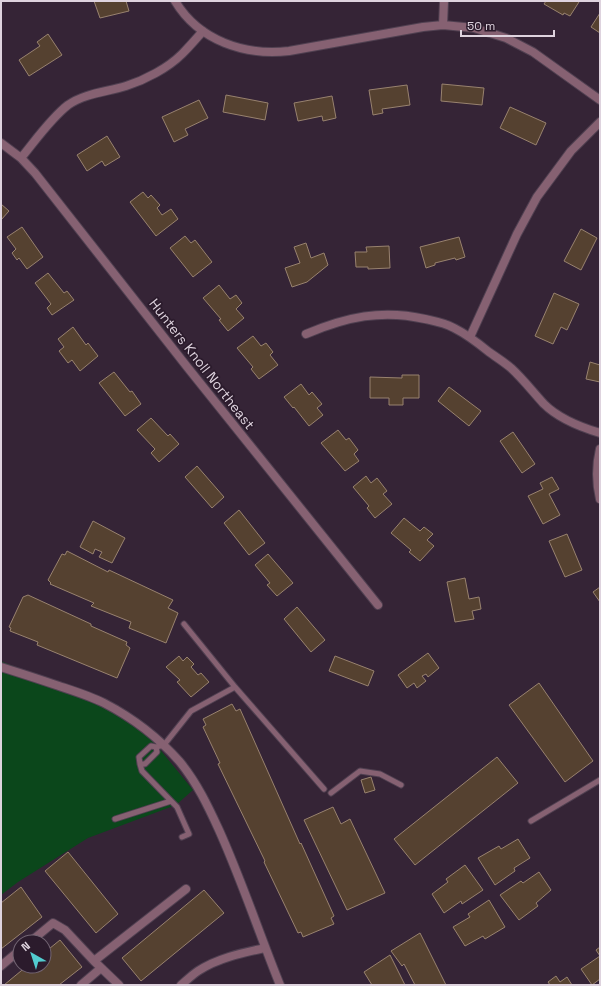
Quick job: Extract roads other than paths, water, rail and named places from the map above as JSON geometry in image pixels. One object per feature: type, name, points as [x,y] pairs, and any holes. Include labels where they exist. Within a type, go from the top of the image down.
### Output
[{"type":"street","points":[[175,1],[180,10],[202,31],[219,41],[236,48],[255,52],[273,53],[289,51],[423,27],[443,25],[474,28],[506,38],[533,52],[600,100]]},
{"type":"street","points":[[443,25],[444,1]]},
{"type":"street","points":[[21,158],[68,105],[78,99],[97,92],[126,86],[155,74],[181,55],[202,31]]},
{"type":"street","points":[[470,337],[517,234],[537,197],[571,151],[600,122]]},
{"type":"street","name":"Hunters Knoll Northeast","points":[[1,143],[21,158],[35,173],[188,368],[378,605]]},
{"type":"street","points":[[306,334],[328,324],[348,318],[368,315],[389,314],[413,316],[433,320],[452,327],[470,337],[510,367],[529,386],[544,405],[555,413],[577,426],[600,433]]},
{"type":"street","points":[[600,449],[597,486],[600,499]]},
{"type":"street","points":[[1,667],[78,692],[102,702],[146,729],[160,746],[180,763],[194,782],[206,803],[244,888],[280,985]]},
{"type":"street","points":[[94,961],[186,889]]},
{"type":"street","points":[[40,934],[53,923],[65,930],[119,985]]},
{"type":"street","points":[[181,985],[198,971],[217,961],[236,954],[265,948]]},
{"type":"street","points":[[1,966],[12,957]]},
{"type":"street","points":[[81,985],[101,968]]},
{"type":"lane","points":[[184,624],[235,687],[324,789]]},
{"type":"lane","points":[[140,764],[145,764],[157,752],[160,746],[192,711],[235,687]]},
{"type":"lane","points":[[160,746],[152,746],[140,757],[140,764],[142,771],[177,807],[189,834],[182,836]]},
{"type":"lane","points":[[330,793],[360,771],[380,774],[401,785]]},
{"type":"lane","points":[[531,821],[600,780]]},
{"type":"lane","points":[[115,819],[171,801]]}]
